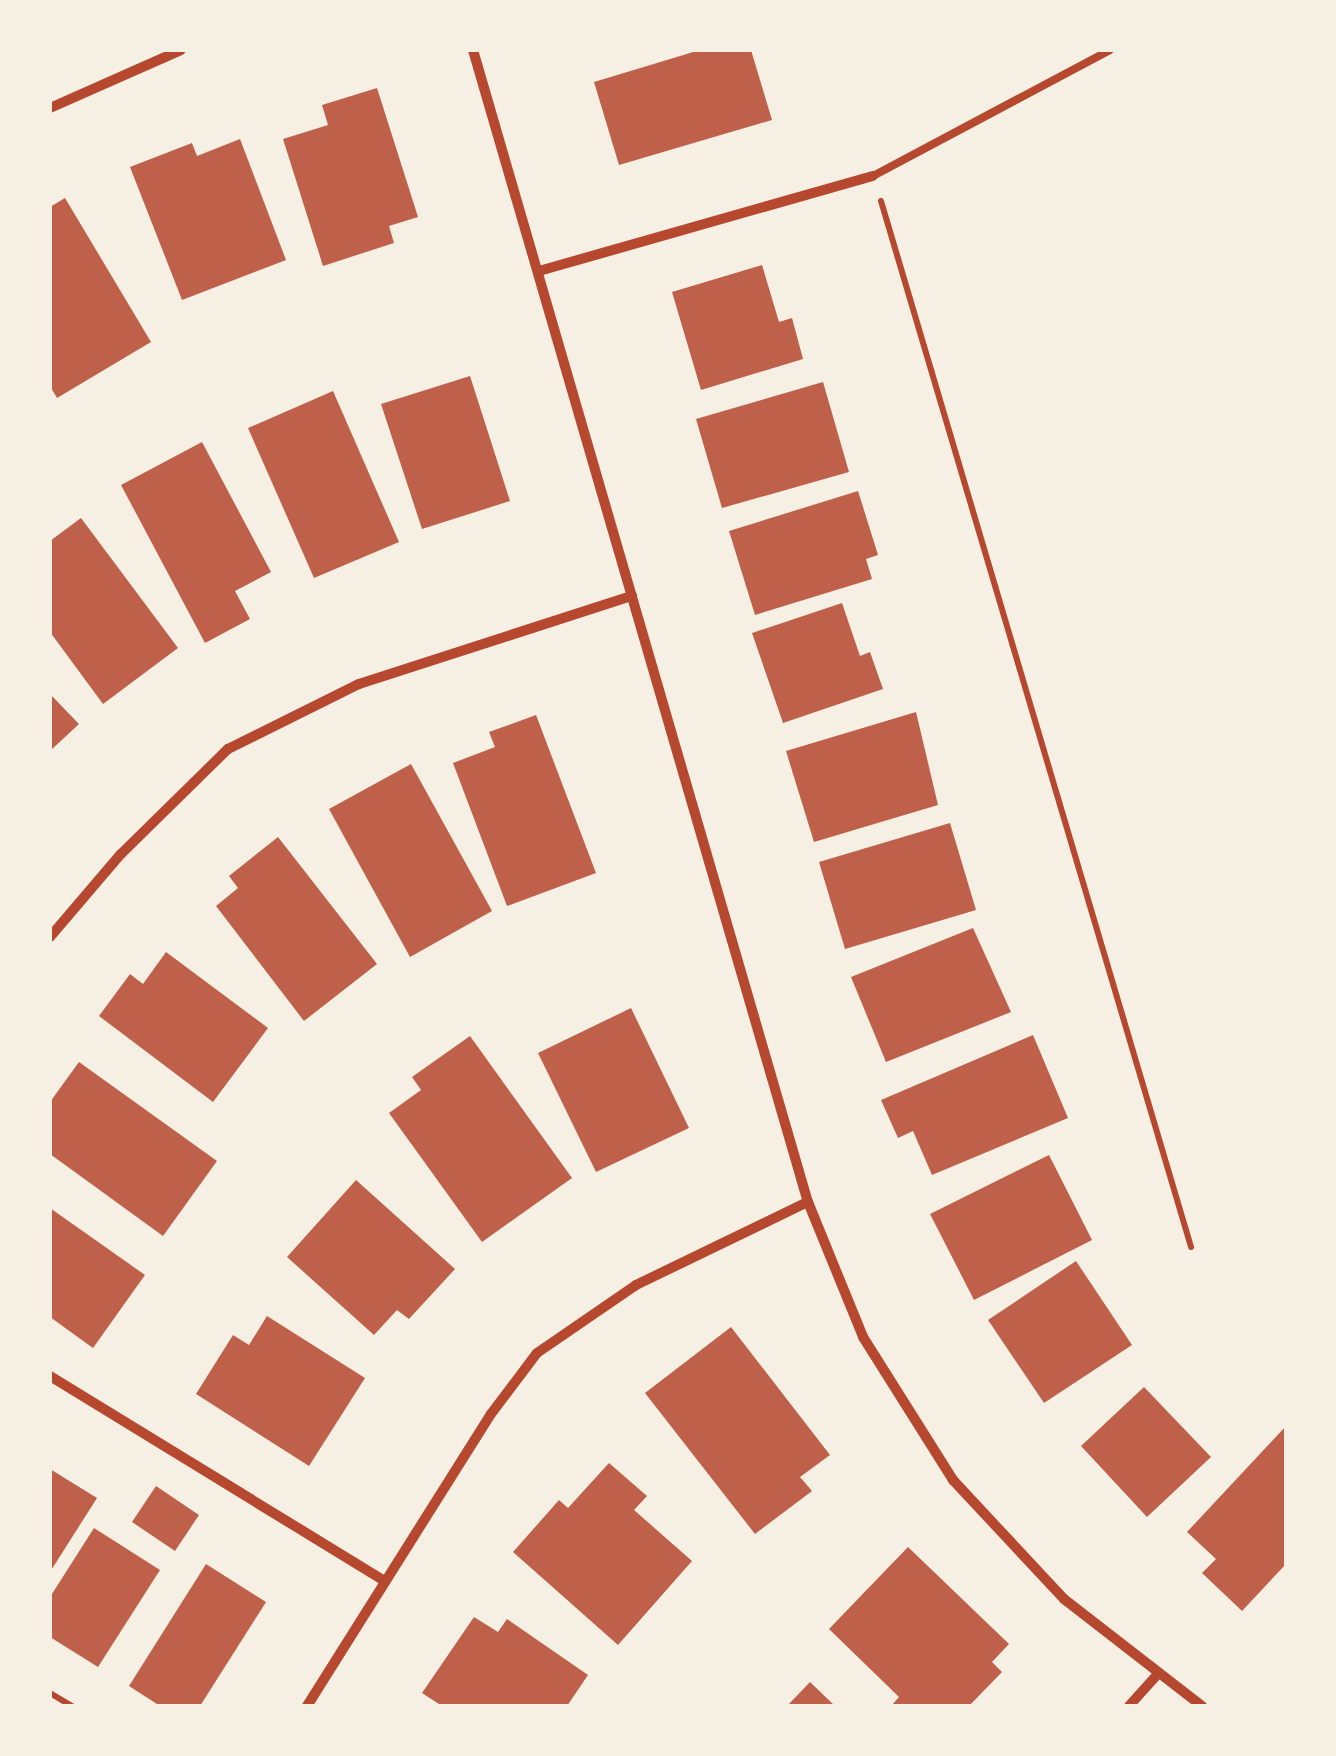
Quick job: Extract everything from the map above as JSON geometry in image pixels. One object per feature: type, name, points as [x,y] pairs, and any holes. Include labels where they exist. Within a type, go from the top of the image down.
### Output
[{"type":"street","points":[[50,108],[181,50]]},
{"type":"street","points":[[473,50],[808,1202],[862,1337],[952,1480],[1064,1599],[1156,1676],[1202,1706]]},
{"type":"street","points":[[539,271],[873,176]]},
{"type":"street","points":[[50,937],[120,854],[228,750],[358,684],[632,596]]},
{"type":"street","points":[[307,1706],[383,1580],[537,1353],[636,1284],[808,1202]]},
{"type":"street","points":[[50,1376],[383,1580]]},
{"type":"street","points":[[1129,1706],[1156,1676]]},
{"type":"lane","points":[[873,176],[1110,50]]},
{"type":"path","points":[[873,176],[1191,1247]]},
{"type":"path","points":[[50,1693],[72,1706]]},
{"type":"building","points":[[700,50],[751,50],[772,120],[619,165],[594,82]]},
{"type":"building","points":[[377,88],[418,217],[389,226],[394,243],[323,266],[283,139],[328,125],[322,105]]},
{"type":"building","points":[[240,139],[286,260],[182,300],[130,167],[192,143],[197,156]]},
{"type":"building","points":[[65,198],[151,342],[57,398],[50,386],[50,207]]},
{"type":"building","points":[[762,265],[779,322],[792,318],[803,359],[701,390],[672,292]]},
{"type":"building","points":[[470,376],[510,501],[422,529],[381,404]]},
{"type":"building","points":[[823,382],[849,472],[722,508],[696,419]]},
{"type":"building","points":[[333,391],[399,542],[314,578],[248,428]]},
{"type":"building","points":[[202,442],[271,572],[235,591],[250,619],[205,643],[121,485]]},
{"type":"building","points":[[858,491],[878,555],[866,559],[872,579],[755,615],[729,531]]},
{"type":"building","points":[[81,518],[178,648],[103,704],[50,632],[50,541]]},
{"type":"building","points":[[842,603],[860,656],[870,652],[883,689],[783,723],[752,633]]},
{"type":"building","points":[[50,694],[79,724],[50,751]]},
{"type":"building","points":[[916,712],[938,805],[814,842],[786,751]]},
{"type":"building","points":[[536,715],[596,873],[507,906],[453,763],[495,747],[489,732]]},
{"type":"building","points":[[411,764],[492,911],[410,957],[329,809]]},
{"type":"building","points":[[950,823],[976,910],[845,949],[819,862]]},
{"type":"building","points":[[278,837],[377,964],[304,1021],[216,906],[238,888],[229,876]]},
{"type":"building","points":[[973,928],[1011,1012],[886,1062],[851,977]]},
{"type":"building","points":[[166,952],[268,1028],[213,1102],[99,1016],[130,974],[143,984]]},
{"type":"building","points":[[631,1008],[689,1128],[596,1172],[538,1053]]},
{"type":"building","points":[[1033,1035],[1068,1118],[932,1175],[913,1131],[898,1138],[881,1100]]},
{"type":"building","points":[[470,1036],[572,1178],[482,1242],[389,1113],[421,1090],[412,1077]]},
{"type":"building","points":[[79,1062],[217,1161],[163,1236],[50,1154],[50,1102]]},
{"type":"building","points":[[1049,1155],[1092,1240],[974,1300],[930,1214]]},
{"type":"building","points":[[356,1180],[455,1269],[409,1319],[397,1310],[374,1335],[287,1257]]},
{"type":"building","points":[[50,1208],[145,1275],[93,1348],[50,1317]]},
{"type":"building","points":[[1076,1261],[1132,1345],[1044,1403],[988,1320]]},
{"type":"building","points":[[267,1316],[365,1378],[309,1466],[196,1394],[233,1335],[249,1345]]},
{"type":"building","points":[[731,1327],[830,1455],[800,1477],[812,1491],[755,1534],[645,1393]]},
{"type":"building","points":[[1144,1387],[1211,1457],[1147,1517],[1081,1446]]},
{"type":"building","points":[[1286,1426],[1286,1564],[1242,1611],[1202,1573],[1216,1559],[1187,1532]]},
{"type":"building","points":[[609,1463],[647,1496],[634,1510],[692,1561],[618,1645],[513,1552],[559,1500],[568,1508]]},
{"type":"building","points":[[50,1469],[97,1498],[50,1572]]},
{"type":"building","points":[[156,1486],[199,1515],[175,1551],[132,1522]]},
{"type":"building","points":[[94,1528],[160,1570],[98,1667],[50,1637],[50,1597]]},
{"type":"building","points":[[908,1547],[1009,1644],[992,1662],[1002,1672],[969,1706],[891,1706],[899,1697],[829,1629]]},
{"type":"building","points":[[206,1564],[266,1602],[200,1706],[160,1706],[129,1686]]},
{"type":"building","points":[[474,1617],[498,1632],[507,1619],[588,1675],[567,1706],[442,1706],[422,1693]]},
{"type":"building","points":[[810,1682],[835,1706],[787,1706]]}]
